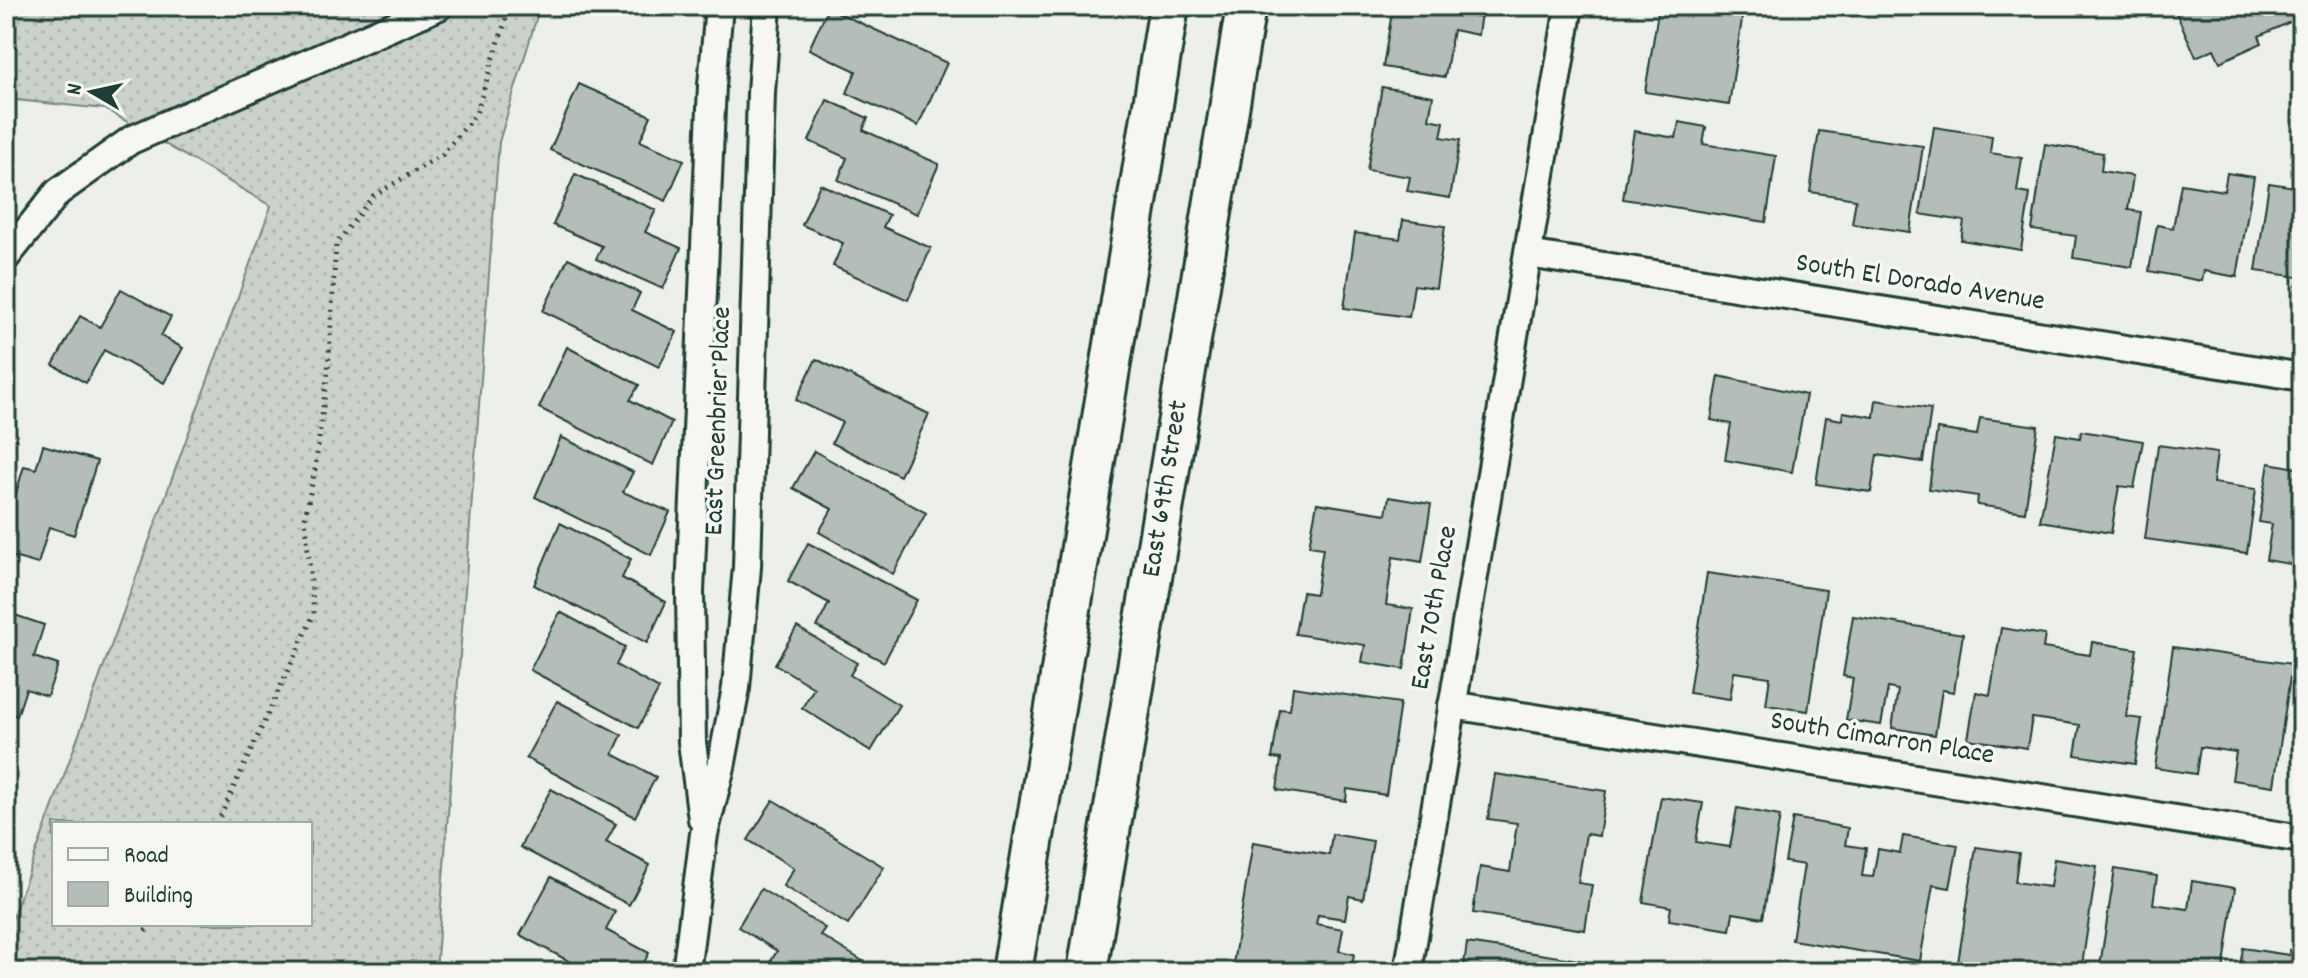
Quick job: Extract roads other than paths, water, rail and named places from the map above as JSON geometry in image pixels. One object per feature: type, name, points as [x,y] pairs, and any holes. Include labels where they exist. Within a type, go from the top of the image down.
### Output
[{"type":"main road","points":[[1012,972],[1169,6]]},
{"type":"main road","name":"East 69th Street","points":[[1087,972],[1246,6]]},
{"type":"street","points":[[6,257],[58,192],[131,140],[439,6]]},
{"type":"street","name":"East Greenbrier Place","points":[[704,834],[692,742],[690,592],[712,85],[719,6]]},
{"type":"street","name":"East Greenbrier Place","points":[[686,972],[704,834],[736,688],[747,567],[761,93],[767,6]]},
{"type":"street","name":"East 70th Place","points":[[1408,972],[1569,6]]},
{"type":"street","name":"South El Dorado Avenue","points":[[1528,254],[2302,377]]},
{"type":"street","name":"South Cimarron Place","points":[[1452,705],[2302,839]]}]
